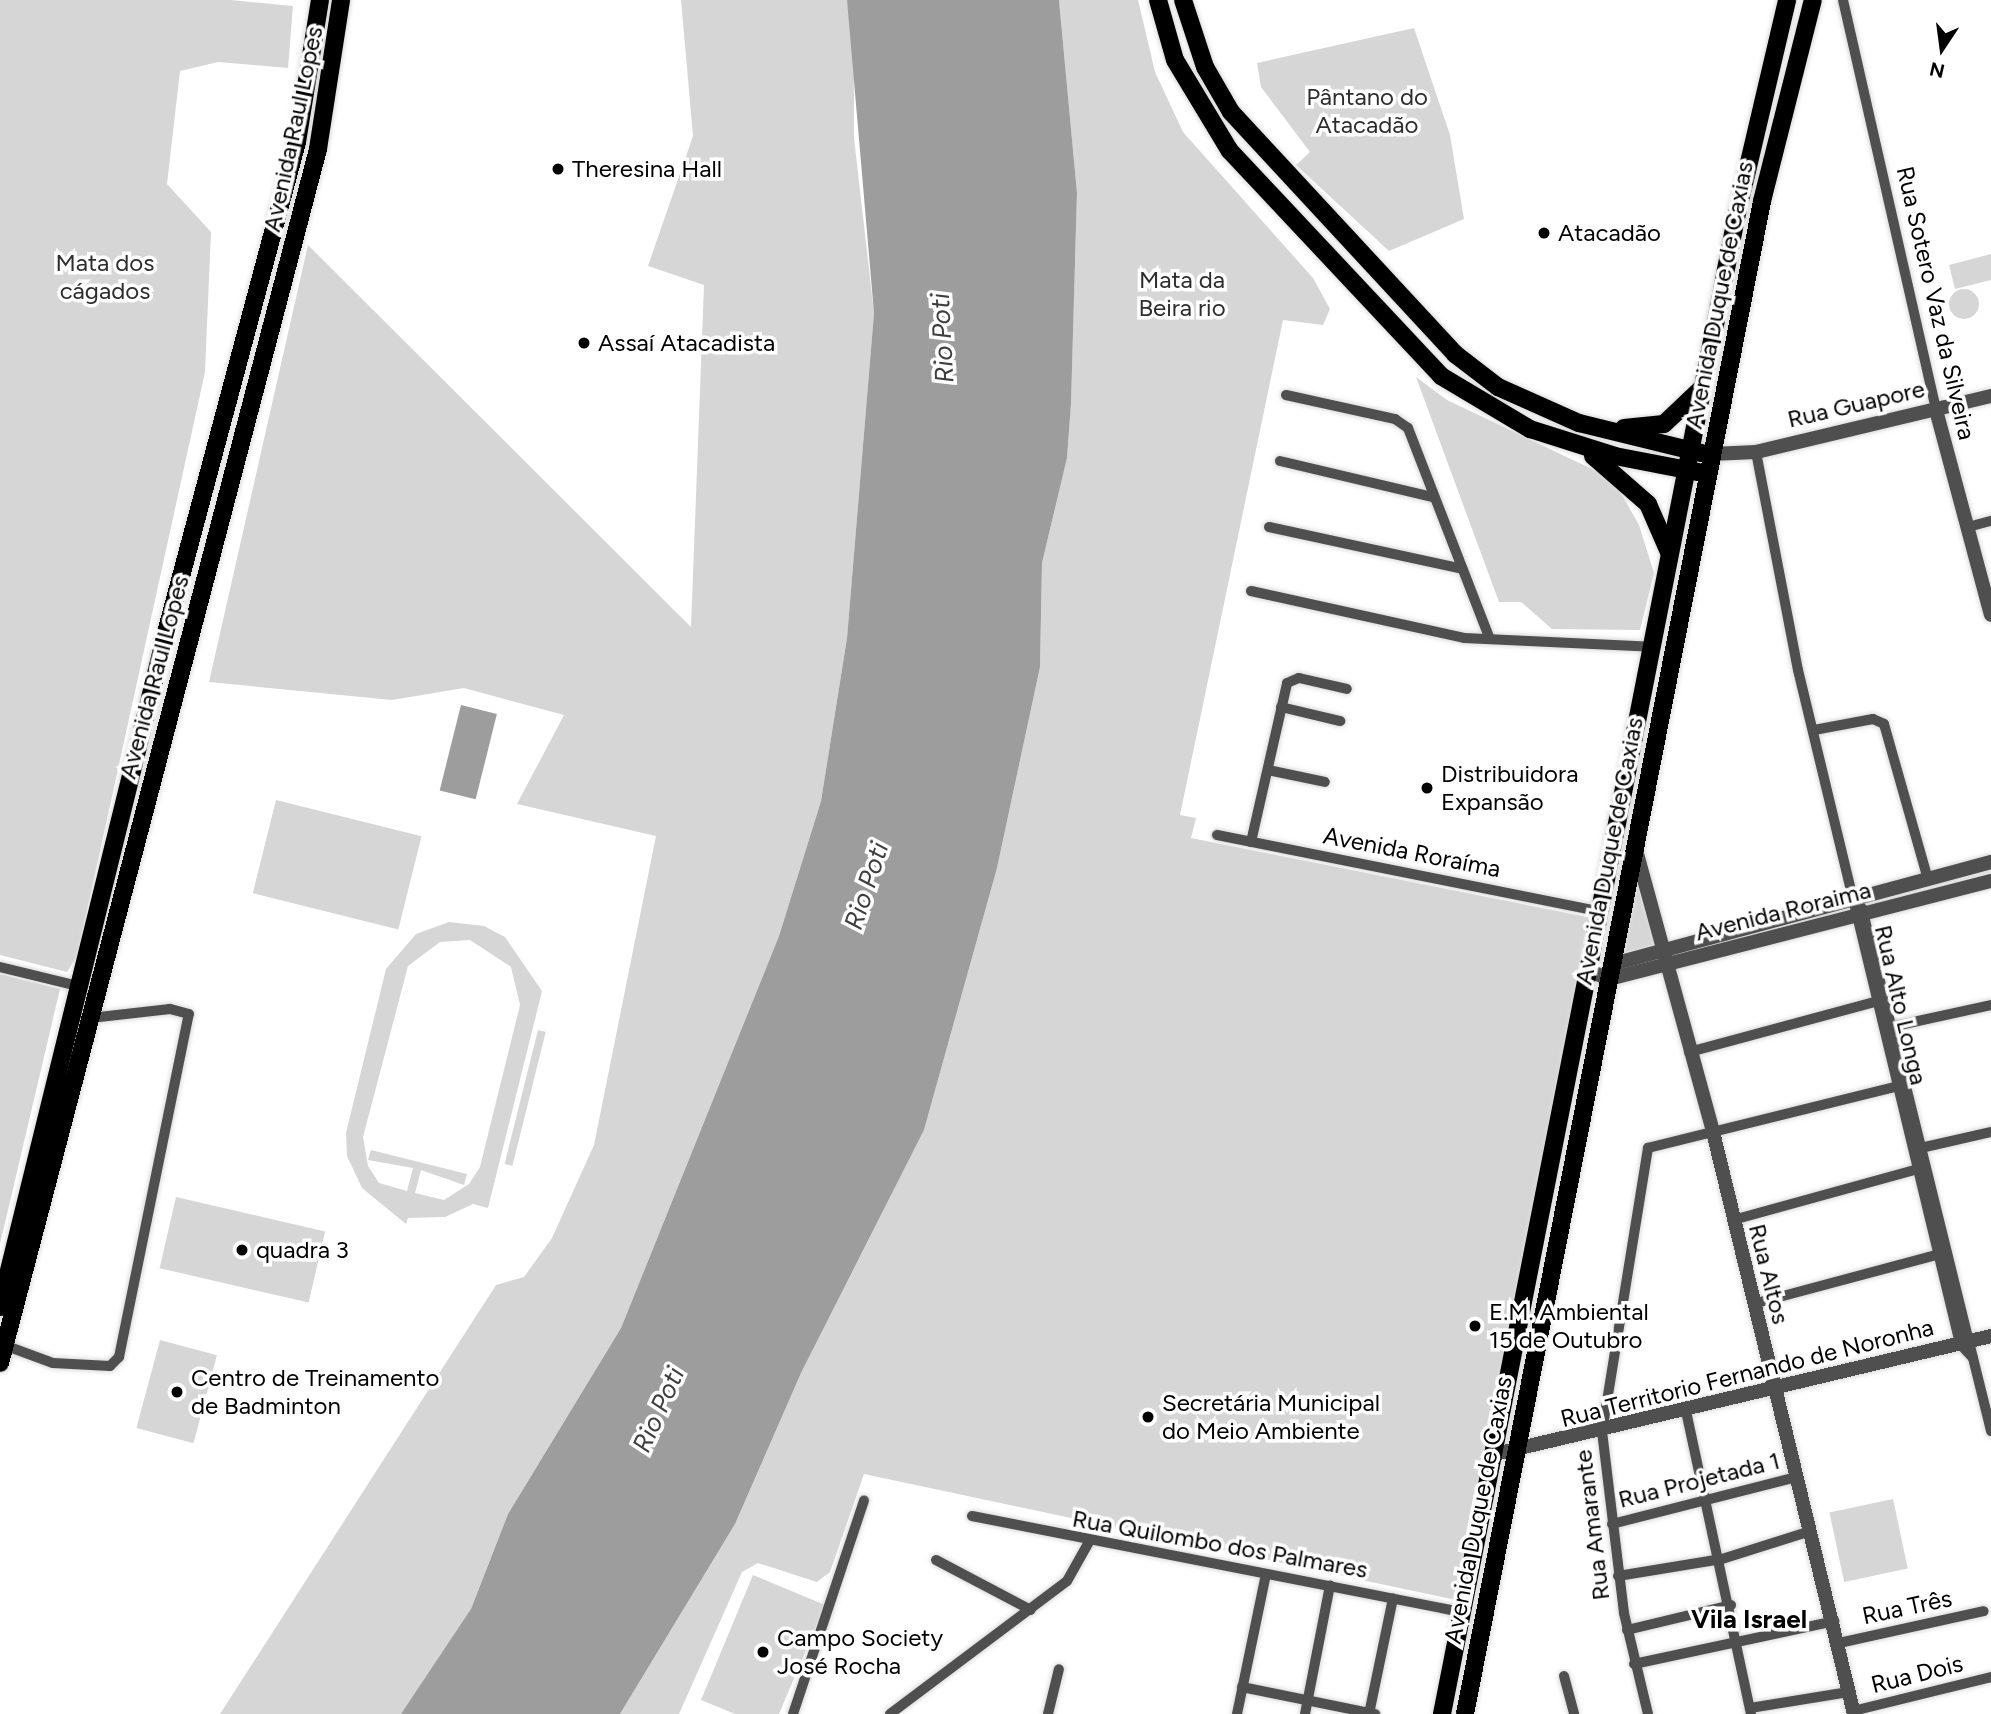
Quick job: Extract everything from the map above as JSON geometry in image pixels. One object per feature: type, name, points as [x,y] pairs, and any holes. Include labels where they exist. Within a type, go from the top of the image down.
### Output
[{"type":"main road","name":"Avenida Raul Lopes","points":[[0,1307],[78,986],[297,142],[320,0]]},
{"type":"main road","name":"Avenida Raul Lopes","points":[[0,1363],[315,161],[335,66],[341,0]]},
{"type":"main road","points":[[1158,0],[1175,60],[1208,122],[1366,301],[1441,376],[1506,416],[1572,444],[1686,473],[1710,462]]},
{"type":"main road","name":"Avenida Duque de Caxias","points":[[1465,1714],[1504,1454],[1598,911],[1704,384],[1787,0]]},
{"type":"main road","name":"Avenida Duque de Caxias","points":[[1441,1714],[1462,1612],[1504,1454],[1611,971],[1762,201],[1813,0]]},
{"type":"main road","points":[[1186,1],[1205,67],[1231,112],[1427,328],[1499,387],[1579,424],[1690,452],[1710,462]]},
{"type":"main road","points":[[1579,424],[1637,429],[1664,424],[1704,384]]},
{"type":"main road","points":[[1572,444],[1636,490],[1670,555]]},
{"type":"street","name":"Rua Sotero Vaz da Silveira","points":[[1843,0],[1936,411],[1991,615]]},
{"type":"street","points":[[1286,395],[1402,423],[1490,639]]},
{"type":"street","name":"Rua Guapore","points":[[1710,462],[1991,396]]},
{"type":"street","name":"Rua Alto Longa","points":[[1756,452],[1771,553],[1854,898]]},
{"type":"street","points":[[1280,461],[1432,497]]},
{"type":"street","points":[[1968,527],[1991,521]]},
{"type":"street","points":[[1269,527],[1463,569]]},
{"type":"street","points":[[1251,591],[1490,639],[1652,647]]},
{"type":"street","points":[[1251,842],[1287,683],[1295,678],[1347,689]]},
{"type":"street","points":[[1281,707],[1340,721]]},
{"type":"street","points":[[1814,730],[1873,719],[1884,724],[1928,879]]},
{"type":"street","points":[[1268,770],[1325,782]]},
{"type":"street","name":"Avenida Roraíma","points":[[1217,835],[1598,911]]},
{"type":"street","name":"Rua Altos","points":[[1635,846],[1662,958],[1713,1132],[1774,1390],[1834,1621],[1854,1713]]},
{"type":"street","name":"Avenida Roraima","points":[[1662,958],[1854,898],[1991,862]]},
{"type":"street","name":"Avenida Roraima","points":[[1611,971],[1863,915],[1991,881]]},
{"type":"street","points":[[1854,898],[1863,915]]},
{"type":"street","name":"Rua Alto Longa","points":[[1863,915],[1938,1254],[1973,1358],[1991,1431]]},
{"type":"street","points":[[0,967],[78,986]]},
{"type":"street","points":[[1587,971],[1611,971]]},
{"type":"street","points":[[1689,1052],[1883,1000]]},
{"type":"street","name":"Rua Alto Longa","points":[[1883,1000],[1895,1026],[1925,1147],[1967,1342]]},
{"type":"street","points":[[1895,1026],[1991,1006]]},
{"type":"street","points":[[4,1345],[53,1363],[110,1366],[119,1357],[188,1013],[92,1017]]},
{"type":"street","points":[[1713,1132],[1899,1086]]},
{"type":"street","name":"Rua Amarante","points":[[1648,1714],[1634,1664],[1618,1576],[1602,1432],[1648,1148],[1713,1132]]},
{"type":"street","points":[[1925,1147],[1991,1132]]},
{"type":"street","points":[[1733,1220],[1918,1169]]},
{"type":"street","points":[[1753,1304],[1938,1254]]},
{"type":"street","name":"Rua Territorio Fernando de Noronha","points":[[1504,1454],[1991,1336]]},
{"type":"street","points":[[1686,1411],[1739,1641],[1751,1711],[1796,1700],[1849,1692]]},
{"type":"street","name":"Rua Projetada 1","points":[[1612,1524],[1709,1503],[1797,1477]]},
{"type":"street","points":[[793,1714],[864,1502]]},
{"type":"street","name":"Rua Quilombo dos Palmares","points":[[972,1516],[1089,1542],[1330,1585],[1462,1612]]},
{"type":"street","points":[[1618,1576],[1721,1559],[1811,1531]]},
{"type":"street","points":[[890,1714],[934,1675],[1031,1610],[1067,1581],[1089,1542]]},
{"type":"street","points":[[936,1560],[1031,1610]]},
{"type":"street","points":[[1237,1714],[1266,1574]]},
{"type":"street","points":[[1305,1714],[1330,1585]]},
{"type":"street","points":[[1242,1687],[1371,1714],[1393,1598]]},
{"type":"street","points":[[1627,1630],[1731,1605]]},
{"type":"street","name":"Rua Três","points":[[1839,1643],[1984,1611]]},
{"type":"street","points":[[1634,1664],[1834,1621]]},
{"type":"street","points":[[1048,1714],[1059,1669]]},
{"type":"street","points":[[1564,1676],[1574,1714]]},
{"type":"street","name":"Rua Dois","points":[[1854,1713],[1991,1677]]},
{"type":"street","points":[[1796,1700],[1798,1714]]},
{"type":"green space","name":"Mata dos cágados","points":[[0,0],[231,0],[293,6],[288,68],[218,62],[180,71],[167,184],[211,232],[205,372],[77,956],[67,972],[0,955]]},
{"type":"green space","points":[[681,0],[847,0],[854,43],[854,138],[874,313],[847,638],[821,801],[779,936],[621,1328],[508,1514],[471,1609],[442,1658],[401,1714],[220,1714],[496,1285],[524,1277],[552,1238],[594,1145],[656,836],[517,804],[564,715],[464,688],[392,700],[209,682],[308,245],[691,627],[704,285],[648,266],[693,136]]},
{"type":"green space","name":"Mata da Beira rio","points":[[1059,0],[1138,0],[1155,72],[1183,132],[1313,278],[1330,309],[1323,325],[1283,320],[1180,815],[1196,818],[1191,838],[1592,918],[1456,1600],[864,1474],[830,1572],[817,1582],[758,1563],[742,1572],[679,1714],[620,1714],[735,1524],[801,1373],[924,1130],[997,868],[1040,667],[1042,563],[1067,458],[1071,404],[1077,193]]},
{"type":"green space","name":"Pântano do Atacadão","points":[[1414,28],[1450,135],[1464,219],[1389,251],[1296,165],[1310,152],[1261,87],[1257,63]]},
{"type":"green space","points":[[1991,254],[1991,280],[1955,289],[1949,265]]},
{"type":"green space","points":[[1964,289],[1974,294],[1979,304],[1974,314],[1964,319],[1954,314],[1949,304],[1954,294]]},
{"type":"green space","points":[[1416,377],[1447,400],[1613,479],[1639,525],[1654,573],[1640,630],[1552,629],[1521,602],[1499,602]]},
{"type":"green space","points":[[276,800],[422,836],[398,929],[253,893]]},
{"type":"green space","points":[[1634,874],[1655,946],[1621,953]]},
{"type":"green space","points":[[449,922],[484,926],[505,937],[542,991],[488,1208],[473,1204],[445,1217],[408,1218],[406,1224],[362,1188],[347,1156],[346,1133],[386,969],[416,934]],"holes":[[[470,940],[511,967],[520,1005],[480,1167],[469,1184],[444,1200],[415,1193],[421,1170],[464,1185],[467,1174],[371,1150],[368,1160],[413,1168],[407,1191],[379,1183],[368,1166],[363,1137],[408,966],[440,942]]]},
{"type":"green space","points":[[0,974],[60,989],[0,1244]]},
{"type":"green space","points":[[538,1030],[546,1032],[512,1166],[505,1164]]},
{"type":"green space","points":[[176,1197],[325,1231],[309,1303],[160,1268]]},
{"type":"green space","name":"Centro de Treinamento de Badminton","points":[[160,1340],[217,1355],[193,1443],[136,1428]]},
{"type":"green space","points":[[1893,1499],[1908,1568],[1844,1582],[1829,1513]]},
{"type":"green space","name":"Campo Society José Rocha","points":[[753,1575],[825,1605],[779,1714],[735,1714],[701,1700]]},
{"type":"water","name":"Rio Poti","points":[[847,0],[1059,0],[1077,193],[1071,404],[1067,458],[1042,563],[1040,667],[997,868],[924,1130],[801,1373],[735,1524],[620,1714],[401,1714],[471,1609],[508,1514],[621,1328],[779,936],[821,801],[847,638],[874,313]]},
{"type":"water","points":[[461,705],[497,714],[476,799],[440,790]]},
{"type":"place","name":"Theresina Hall","points":[[558,169]]},
{"type":"place","name":"Atacadão","points":[[1544,233]]},
{"type":"place","name":"Assaí Atacadista","points":[[584,343]]},
{"type":"place","name":"Distribuidora Expansão","points":[[1427,788]]},
{"type":"place","name":"quadra 3","points":[[242,1250]]},
{"type":"place","name":"E.M. Ambiental 15 de Outubro","points":[[1475,1326]]},
{"type":"place","name":"Centro de Treinamento de Badminton","points":[[177,1392]]},
{"type":"place","name":"Secretária Municipal do Meio Ambiente","points":[[1148,1417]]},
{"type":"place","name":"Campo Society José Rocha","points":[[763,1652]]},
{"type":"district","name":"Vila Israel","points":[[1749,1620]]}]
